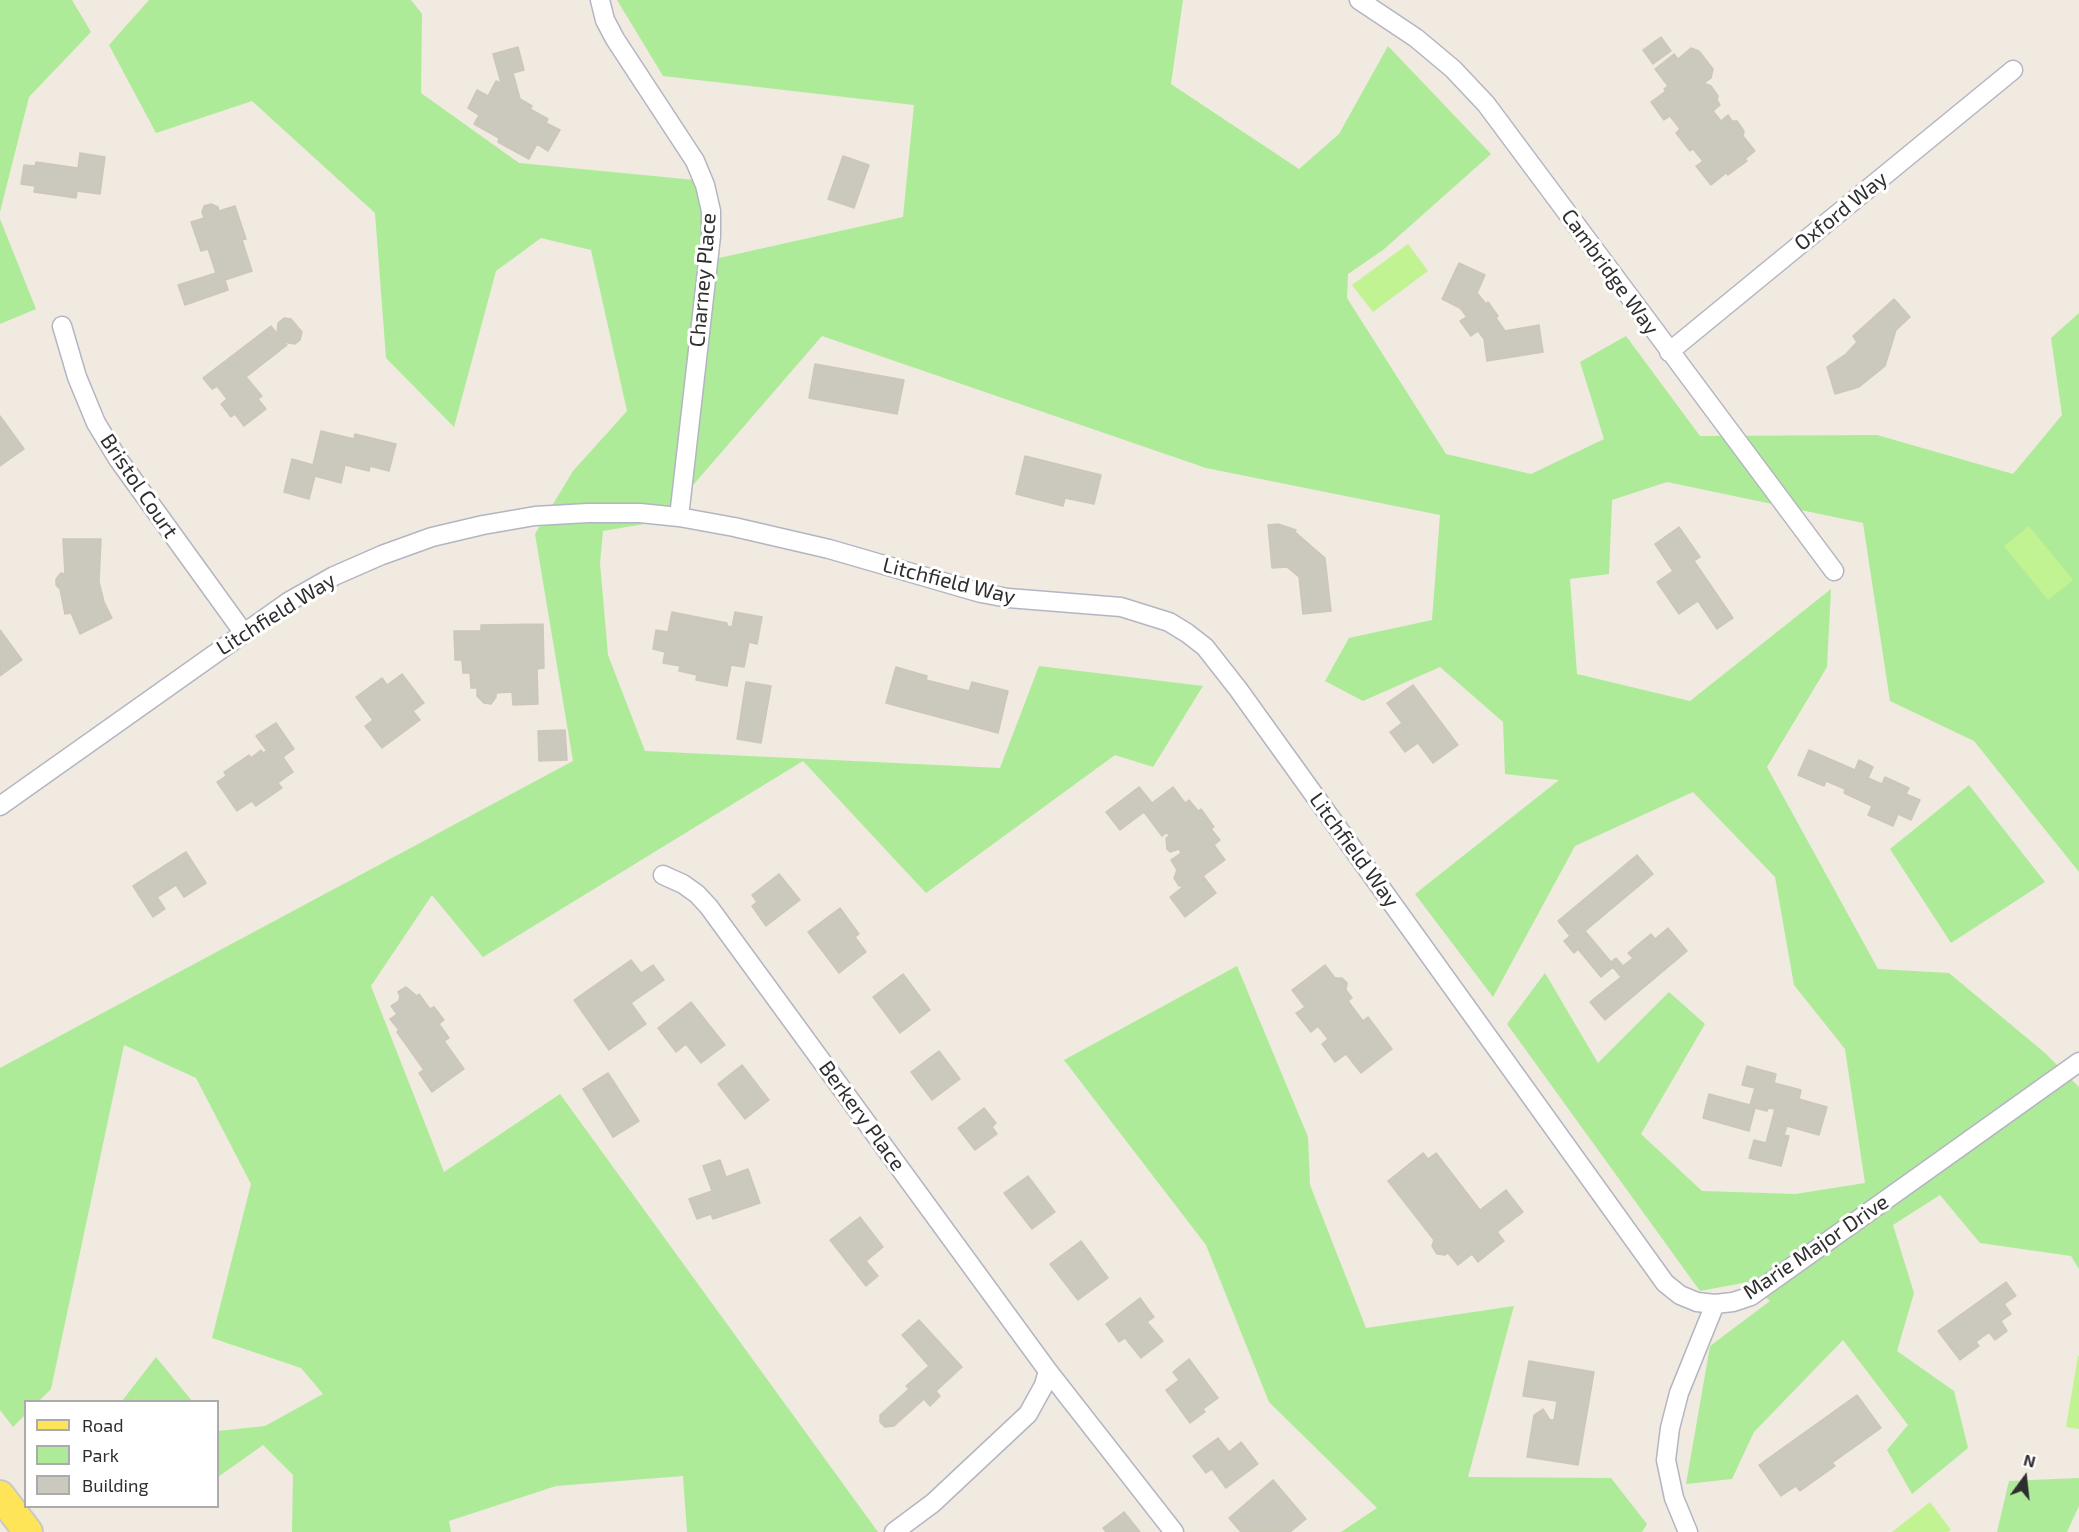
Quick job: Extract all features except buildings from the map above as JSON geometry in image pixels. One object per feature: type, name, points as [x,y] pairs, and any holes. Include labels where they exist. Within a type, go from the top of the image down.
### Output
[{"type":"main road","points":[[1,1500],[27,1532]]},
{"type":"street","name":"Charney Place","points":[[600,0],[605,20],[615,39],[695,161],[705,185],[711,210],[711,236],[679,517]]},
{"type":"street","name":"Cambridge Way","points":[[1359,0],[1416,38],[1453,69],[1486,104],[1834,572]]},
{"type":"street","name":"Oxford Way","points":[[1670,352],[2013,70]]},
{"type":"street","name":"Bristol Court","points":[[62,326],[77,377],[96,423],[118,459],[243,632]]},
{"type":"street","name":"Litchfield Way","points":[[0,806],[288,602],[334,576],[382,555],[432,537],[483,525],[535,516],[588,513],[640,513],[679,517],[829,549],[981,593],[1008,598],[1121,607],[1169,621],[1205,647],[1226,672],[1665,1283],[1680,1294],[1697,1302],[1715,1304]]},
{"type":"street","name":"Berkery Place","points":[[663,876],[683,884],[710,907],[1048,1371],[1174,1532]]},
{"type":"street","name":"Marie Major Drive","points":[[1688,1532],[1674,1498],[1666,1460],[1670,1428],[1679,1393],[1715,1304],[1733,1302],[1750,1296],[2079,1062]]},
{"type":"street","points":[[894,1532],[933,1503],[1028,1414],[1044,1385],[1048,1371]]},
{"type":"green space","points":[[0,0],[72,0],[91,32],[29,97],[0,212]]},
{"type":"green space","points":[[149,0],[411,0],[422,14],[421,93],[519,163],[705,181],[710,260],[903,217],[914,105],[663,76],[617,0],[1183,0],[1171,84],[1299,169],[1339,134],[1388,46],[1491,154],[1383,250],[1348,274],[1347,298],[1446,454],[1531,474],[1604,439],[1580,362],[1626,336],[1700,436],[1877,435],[2013,474],[2062,415],[2051,338],[2079,313],[2079,872],[1974,741],[1890,701],[1863,523],[1667,482],[1612,500],[1609,574],[1570,579],[1577,674],[1690,701],[1831,589],[1827,667],[1767,767],[1878,969],[1949,973],[2045,1053],[2079,1087],[2079,1269],[2071,1256],[1980,1243],[1940,1195],[1893,1225],[1914,1293],[1897,1351],[1954,1391],[1968,1448],[1912,1494],[1887,1450],[1908,1425],[1843,1340],[1754,1432],[1732,1479],[1686,1484],[1710,1346],[1770,1301],[1748,1282],[1700,1291],[1507,1024],[1545,973],[1598,1063],[1669,992],[1705,1024],[1641,1134],[1702,1191],[1795,1194],[1865,1183],[1845,1049],[1794,985],[1775,877],[1693,792],[1575,846],[1493,997],[1415,894],[1559,780],[1505,774],[1503,722],[1440,667],[1363,701],[1325,681],[1349,638],[1432,620],[1440,515],[1206,468],[822,336],[662,521],[603,531],[600,563],[608,655],[645,751],[1000,768],[1039,666],[1203,686],[1153,767],[1115,755],[926,893],[803,761],[483,957],[432,895],[371,986],[444,1172],[560,1094],[878,1532],[687,1532],[683,1476],[556,1486],[449,1521],[451,1532],[292,1532],[293,1475],[263,1445],[219,1476],[219,1431],[265,1426],[323,1394],[301,1368],[212,1338],[251,1184],[196,1078],[124,1045],[51,1389],[40,1400],[24,1400],[24,1416],[13,1427],[0,1410],[0,1068],[573,761],[535,534],[573,471],[627,411],[591,250],[541,238],[496,271],[454,427],[386,358],[375,213],[252,101],[156,133],[109,45]]},
{"type":"green space","points":[[0,219],[36,309],[0,324]]},
{"type":"green space","points":[[1408,244],[1428,271],[1373,312],[1352,285]]},
{"type":"green space","points":[[2029,526],[2073,580],[2048,600],[2004,546]]},
{"type":"green space","points":[[1969,785],[2045,882],[1951,943],[1890,849]]},
{"type":"green space","points":[[1237,966],[1308,1137],[1310,1185],[1366,1328],[1514,1306],[1468,1477],[1611,1478],[1647,1524],[1642,1532],[1341,1532],[1377,1508],[1269,1402],[1206,1245],[1064,1060]]},
{"type":"green space","points":[[2079,1356],[2079,1429],[2066,1427]]},
{"type":"green space","points":[[156,1357],[191,1400],[123,1400]]},
{"type":"green space","points":[[2079,1478],[2079,1506],[2067,1532],[1997,1532],[2009,1481]]},
{"type":"green space","points":[[1930,1502],[1951,1530],[1948,1532],[1892,1532]]}]
